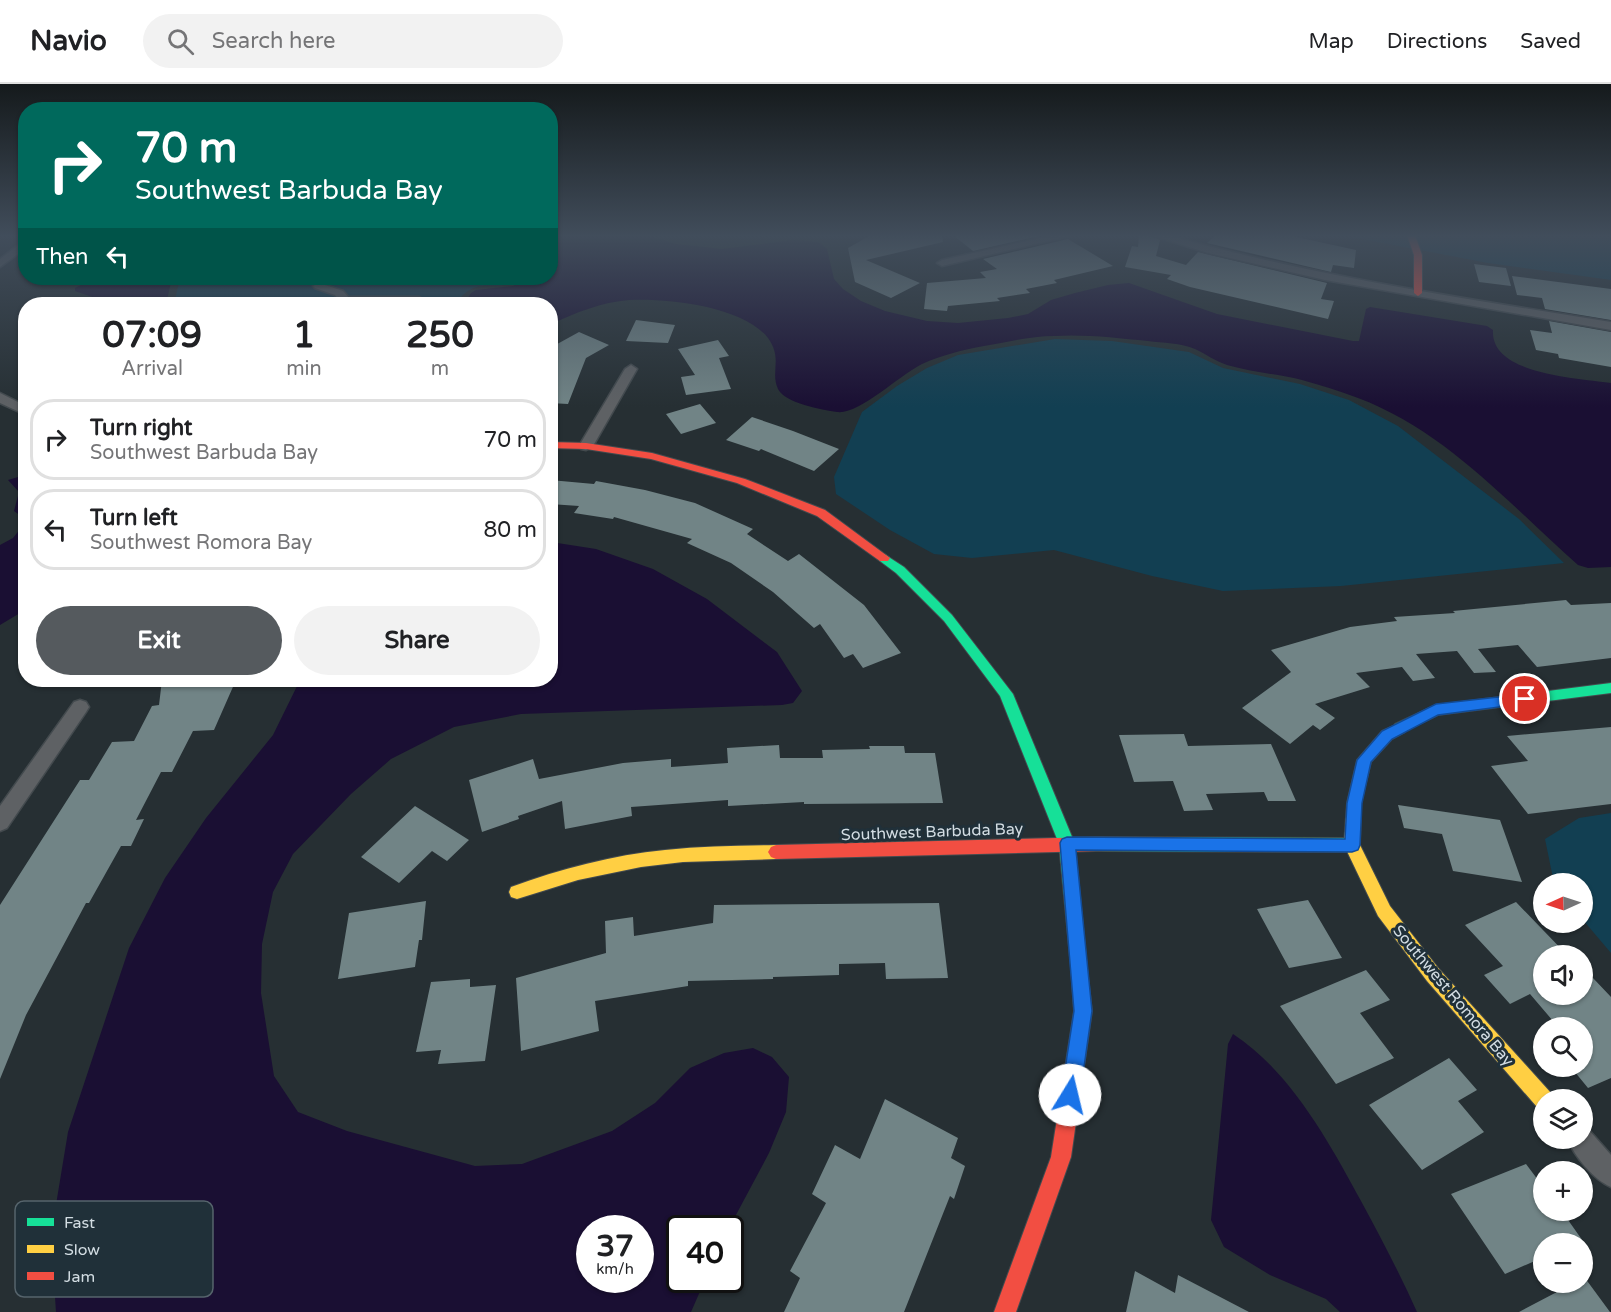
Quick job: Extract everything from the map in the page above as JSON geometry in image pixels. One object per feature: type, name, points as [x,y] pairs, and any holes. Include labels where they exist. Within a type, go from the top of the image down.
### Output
[{"type":"street","points":[[1414,292],[1611,326]]},
{"type":"street","points":[[586,446],[631,369]]},
{"type":"street","points":[[0,397],[18,408]]},
{"type":"street","points":[[558,445],[586,446],[652,456],[741,481],[820,513],[900,570],[948,618],[1006,694],[1067,843],[1083,1011],[1061,1157],[1005,1312]]},
{"type":"street","name":"Southwest Romora Bay","points":[[1534,1089],[1433,975],[1384,911],[1352,845],[1354,803],[1364,760],[1387,735],[1436,710],[1611,688]]},
{"type":"street","points":[[0,822],[80,707]]},
{"type":"street","name":"Southwest Barbuda Bay","points":[[517,892],[570,874],[682,855],[1067,843],[1352,845]]},
{"type":"street","points":[[1589,1149],[1611,1174]]},
{"type":"shaded area","points":[[79,292],[169,292],[168,297],[92,297]]},
{"type":"shaded area","points":[[177,292],[466,292],[462,297],[176,297]]},
{"type":"shaded area","points":[[848,292],[861,301],[885,311],[927,321],[958,323],[1028,314],[1051,300],[1078,292],[1155,292],[1217,314],[1353,341],[1359,341],[1366,309],[1370,307],[1487,326],[1493,330],[1496,345],[1506,357],[1521,365],[1559,376],[1611,383],[1611,567],[1588,568],[1578,565],[1448,449],[1420,429],[1390,412],[1316,384],[1227,365],[1195,349],[1172,343],[1089,336],[1045,336],[976,348],[945,355],[922,364],[867,401],[846,411],[837,412],[804,405],[782,394],[776,383],[775,352],[768,338],[741,318],[723,311],[683,303],[629,300],[599,306],[558,321],[558,297],[468,297],[471,293]]},
{"type":"shaded area","points":[[1055,339],[1112,341],[1189,352],[1223,368],[1300,384],[1349,400],[1398,426],[1519,519],[1564,563],[1341,586],[1223,591],[1152,576],[1054,550],[972,558],[934,554],[890,530],[836,494],[834,477],[862,412],[897,386],[927,368],[958,355]]},
{"type":"shaded area","points":[[18,477],[18,491],[8,480]]},
{"type":"shaded area","points":[[18,496],[18,514],[14,511]]},
{"type":"shaded area","points":[[18,532],[18,614],[0,625],[0,545],[13,538]]},
{"type":"shaded area","points":[[558,543],[596,549],[653,569],[707,599],[777,652],[802,691],[793,703],[521,714],[454,727],[391,759],[351,794],[293,854],[273,892],[262,944],[261,993],[274,1076],[298,1112],[347,1131],[475,1166],[522,1164],[612,1131],[655,1103],[690,1068],[724,1053],[753,1048],[772,1057],[789,1077],[786,1112],[769,1153],[736,1215],[666,1215],[666,1293],[699,1293],[691,1312],[56,1312],[55,1297],[213,1297],[213,1201],[57,1201],[68,1132],[129,948],[165,878],[206,818],[273,735],[297,687],[558,687]]},
{"type":"shaded area","points":[[1611,813],[1611,953],[1593,932],[1593,873],[1552,873],[1545,839],[1579,818]]},
{"type":"shaded area","points":[[1233,1034],[1273,1067],[1306,1109],[1349,1178],[1417,1312],[1340,1312],[1326,1299],[1270,1275],[1224,1247],[1211,1220],[1228,1044]]},
{"type":"building","points":[[878,292],[902,292],[891,298]]},
{"type":"building","points":[[926,292],[1030,293],[997,298],[1000,301],[948,306],[947,311],[924,309]]},
{"type":"building","points":[[1213,292],[1324,292],[1321,299],[1334,301],[1328,319]]},
{"type":"building","points":[[1516,292],[1611,292],[1611,320],[1545,309],[1542,298],[1517,295]]},
{"type":"building","points":[[636,320],[675,325],[668,343],[626,341]]},
{"type":"building","points":[[1549,321],[1611,332],[1611,367],[1559,358],[1558,354],[1536,350],[1530,330],[1552,333]]},
{"type":"building","points":[[579,332],[609,345],[586,358],[568,404],[558,403],[558,344]]},
{"type":"building","points":[[718,340],[729,356],[719,358],[731,389],[686,395],[681,377],[695,375],[678,349]]},
{"type":"building","points":[[700,404],[716,423],[681,434],[666,414]]},
{"type":"building","points":[[752,417],[839,449],[814,471],[761,449],[759,451],[726,440]]},
{"type":"building","points":[[558,481],[594,484],[596,481],[645,490],[695,503],[753,529],[747,534],[788,561],[799,554],[864,605],[901,653],[863,668],[853,654],[844,658],[820,624],[814,628],[773,592],[731,563],[687,543],[692,539],[614,517],[613,519],[574,513],[579,506],[558,505]]},
{"type":"building","points":[[1566,600],[1571,605],[1611,603],[1611,658],[1537,667],[1518,645],[1478,649],[1496,672],[1474,673],[1457,651],[1416,654],[1435,678],[1413,681],[1402,667],[1356,673],[1370,687],[1315,704],[1335,718],[1320,730],[1313,725],[1290,744],[1242,708],[1291,672],[1271,650],[1350,627],[1397,621],[1394,617],[1455,613],[1453,611]]},
{"type":"building","points":[[161,687],[233,687],[214,730],[193,731],[172,772],[161,772],[136,820],[144,819],[131,846],[121,846],[89,903],[86,903],[26,1015],[0,1079],[0,905],[80,780],[89,780],[112,742],[134,741],[152,706],[159,705]]},
{"type":"building","points":[[1611,727],[1611,804],[1528,814],[1491,766],[1528,761],[1507,736]]},
{"type":"building","points":[[1184,734],[1188,746],[1271,744],[1296,801],[1268,801],[1264,792],[1206,794],[1213,810],[1184,811],[1173,781],[1134,782],[1119,735]]},
{"type":"building","points":[[779,745],[780,758],[823,758],[822,750],[870,749],[869,746],[904,746],[905,753],[935,753],[943,803],[804,804],[804,802],[728,806],[728,800],[631,807],[632,816],[565,829],[562,801],[518,816],[519,819],[482,832],[469,780],[533,759],[539,779],[623,763],[671,759],[671,767],[728,763],[727,748]]},
{"type":"building","points":[[1398,805],[1500,820],[1522,882],[1453,871],[1442,834],[1404,828]]},
{"type":"building","points":[[415,806],[469,840],[447,861],[432,851],[399,883],[361,857]]},
{"type":"building","points":[[1308,900],[1342,958],[1289,968],[1257,909]]},
{"type":"building","points":[[426,901],[422,940],[419,940],[415,967],[338,979],[349,913]]},
{"type":"building","points":[[1516,902],[1533,920],[1533,933],[1546,933],[1557,945],[1533,945],[1533,998],[1530,994],[1510,1004],[1484,975],[1503,966],[1465,925]]},
{"type":"building","points":[[939,903],[948,978],[886,979],[885,963],[839,964],[839,975],[688,981],[688,986],[595,1001],[599,1031],[521,1051],[516,978],[606,953],[605,921],[633,917],[634,936],[713,923],[714,905]]},
{"type":"building","points":[[1366,970],[1390,1000],[1360,1013],[1394,1058],[1336,1084],[1280,1006]]},
{"type":"building","points":[[1593,978],[1611,997],[1611,1078],[1588,1088],[1579,1077],[1593,1077],[1593,1017],[1550,1017],[1539,1005],[1593,1005]]},
{"type":"building","points":[[470,979],[470,987],[496,985],[485,1061],[438,1064],[441,1050],[416,1052],[431,982]]},
{"type":"building","points":[[1449,1058],[1477,1090],[1458,1101],[1484,1132],[1422,1170],[1369,1105]]},
{"type":"building","points":[[885,1099],[958,1138],[951,1158],[965,1166],[954,1199],[950,1196],[904,1312],[784,1312],[800,1278],[790,1271],[826,1203],[812,1194],[835,1145],[860,1159]]},
{"type":"building","points":[[1526,1164],[1533,1173],[1533,1221],[1569,1221],[1577,1233],[1533,1233],[1533,1262],[1505,1274],[1451,1194]]},
{"type":"building","points":[[1135,1271],[1175,1293],[1178,1275],[1249,1312],[1126,1312]]},
{"type":"building","points":[[1593,1289],[1610,1312],[1519,1312],[1555,1293],[1593,1293]]},
{"type":"traffic: fast","points":[[884,558],[900,570],[948,618],[1006,694],[1067,844],[1079,968]]},
{"type":"traffic: fast","points":[[1400,728],[1436,710],[1611,688]]},
{"type":"traffic: fast","points":[[1096,844],[1352,845]]},
{"type":"traffic: slow","points":[[1400,728],[1387,735],[1364,760],[1354,803],[1352,845],[1384,911],[1433,975],[1534,1089]]},
{"type":"traffic: slow","points":[[517,892],[578,873],[641,860],[683,855],[776,852]]},
{"type":"traffic: jam","points":[[558,445],[586,446],[652,456],[741,481],[821,513],[884,558]]},
{"type":"traffic: jam","points":[[776,852],[1096,844]]},
{"type":"traffic: jam","points":[[1005,1312],[1061,1157],[1083,1011],[1079,968]]},
{"type":"route","points":[[1070,1095],[1083,1011],[1067,843],[1352,845],[1354,803],[1364,760],[1387,735],[1436,710],[1525,699]]}]
